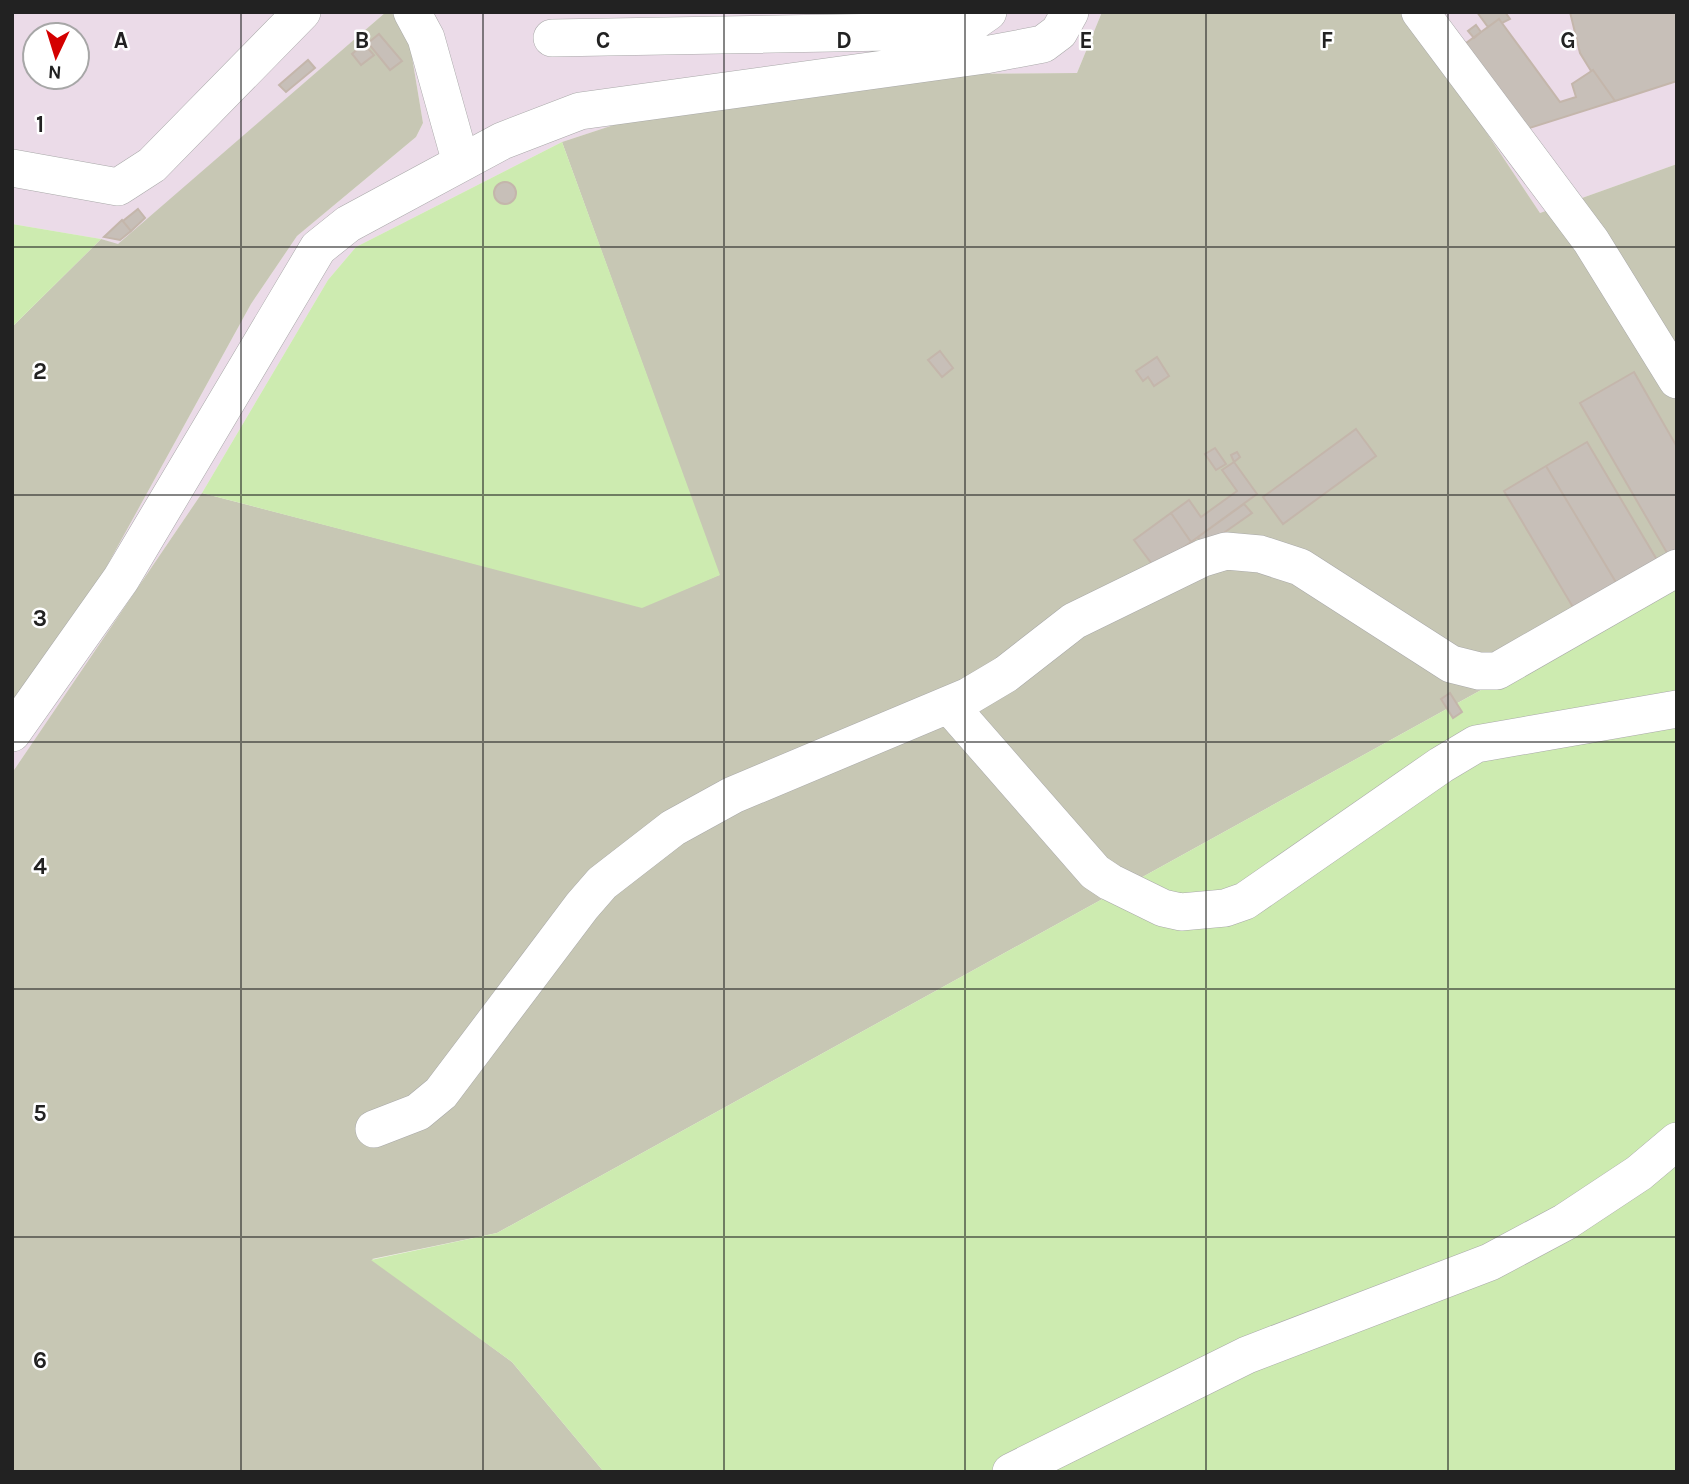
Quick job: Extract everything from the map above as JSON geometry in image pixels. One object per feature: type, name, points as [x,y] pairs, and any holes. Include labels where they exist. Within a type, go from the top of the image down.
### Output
[{"type":"lane","points":[[12,168],[118,187],[124,185],[152,165],[302,12]]},
{"type":"lane","points":[[412,12],[426,38],[461,163]]},
{"type":"lane","points":[[552,37],[948,31],[965,27],[988,12]]},
{"type":"lane","points":[[12,733],[121,579],[318,248],[348,224],[502,141],[580,111],[985,55],[1043,44],[1059,32],[1070,12]]},
{"type":"lane","points":[[1420,12],[1591,241],[1677,380]]},
{"type":"lane","points":[[374,1129],[418,1112],[441,1093],[602,883],[673,828],[733,795],[969,696],[1006,674],[1074,621],[1203,558],[1226,551],[1261,554],[1300,567],[1451,664],[1479,671],[1497,671],[1677,568]]},
{"type":"lane","points":[[949,705],[1095,872],[1163,908],[1181,912],[1224,908],[1245,901],[1441,765],[1476,744],[1677,709]]},
{"type":"lane","points":[[1011,1472],[1247,1355],[1490,1262],[1565,1222],[1639,1173],[1677,1141]]},
{"type":"shaded area","points":[[12,12],[386,12],[118,245],[101,239],[12,224]]},
{"type":"shaded area","points":[[386,12],[391,12],[408,33],[423,123],[416,137],[297,236],[251,304],[97,584],[12,702],[12,327],[101,239],[118,244]]},
{"type":"shaded area","points":[[391,12],[1102,12],[1077,73],[929,74],[638,117],[562,142],[356,247],[328,280],[202,493],[12,773],[12,702],[97,584],[251,304],[297,236],[416,137],[423,123],[408,33]]},
{"type":"shaded area","points":[[1102,12],[1399,12],[1451,79],[1540,213],[1677,164],[1677,582],[497,1233],[372,1259],[512,1362],[604,1472],[12,1472],[12,773],[202,493],[642,607],[719,575],[562,142],[638,117],[929,74],[1077,73]]},
{"type":"shaded area","points":[[1399,12],[1677,12],[1677,164],[1540,213],[1451,79]]},
{"type":"green space","points":[[562,142],[720,575],[642,608],[202,493],[328,280],[356,247]]},
{"type":"green space","points":[[12,224],[101,239],[12,327]]},
{"type":"green space","points":[[1677,582],[1677,1472],[604,1472],[512,1362],[371,1260],[497,1233]]},
{"type":"building","points":[[1477,12],[1505,12],[1510,19],[1502,23],[1499,19],[1488,27]]},
{"type":"building","points":[[1570,12],[1677,12],[1677,81],[1615,101],[1580,53]]},
{"type":"building","points":[[1499,19],[1560,102],[1576,97],[1572,84],[1593,70],[1615,101],[1523,130],[1462,46]]},
{"type":"building","points":[[1476,25],[1481,32],[1474,38],[1468,31]]},
{"type":"building","points":[[379,34],[402,61],[390,70],[368,43]]},
{"type":"building","points":[[364,44],[374,55],[361,65],[352,54]]},
{"type":"building","points":[[308,60],[315,68],[286,92],[279,85]]},
{"type":"building","points":[[505,182],[513,185],[516,193],[513,201],[505,204],[497,201],[494,193],[497,185]]},
{"type":"building","points":[[138,209],[145,218],[131,231],[123,221]]},
{"type":"building","points":[[122,220],[131,231],[120,240],[104,237]]},
{"type":"building","points":[[940,351],[953,368],[942,377],[928,360]]},
{"type":"building","points":[[1157,357],[1169,376],[1154,386],[1148,377],[1143,381],[1136,371]]},
{"type":"building","points":[[1634,372],[1677,447],[1677,554],[1670,558],[1580,403]]},
{"type":"building","points":[[1356,429],[1376,456],[1283,524],[1263,497]]},
{"type":"building","points":[[1587,442],[1660,565],[1620,589],[1546,466]]},
{"type":"building","points":[[1215,448],[1226,464],[1216,470],[1205,454]]},
{"type":"building","points":[[1237,452],[1240,457],[1234,462],[1231,455]]},
{"type":"building","points":[[1234,462],[1257,494],[1191,542],[1171,513],[1189,500],[1201,517],[1237,491],[1222,470]]},
{"type":"building","points":[[1546,466],[1620,589],[1577,614],[1504,491]]},
{"type":"building","points":[[1244,504],[1252,513],[1205,546],[1198,537]]},
{"type":"building","points":[[1171,513],[1191,542],[1155,568],[1134,540]]},
{"type":"building","points":[[1450,693],[1462,712],[1453,718],[1441,699]]}]
